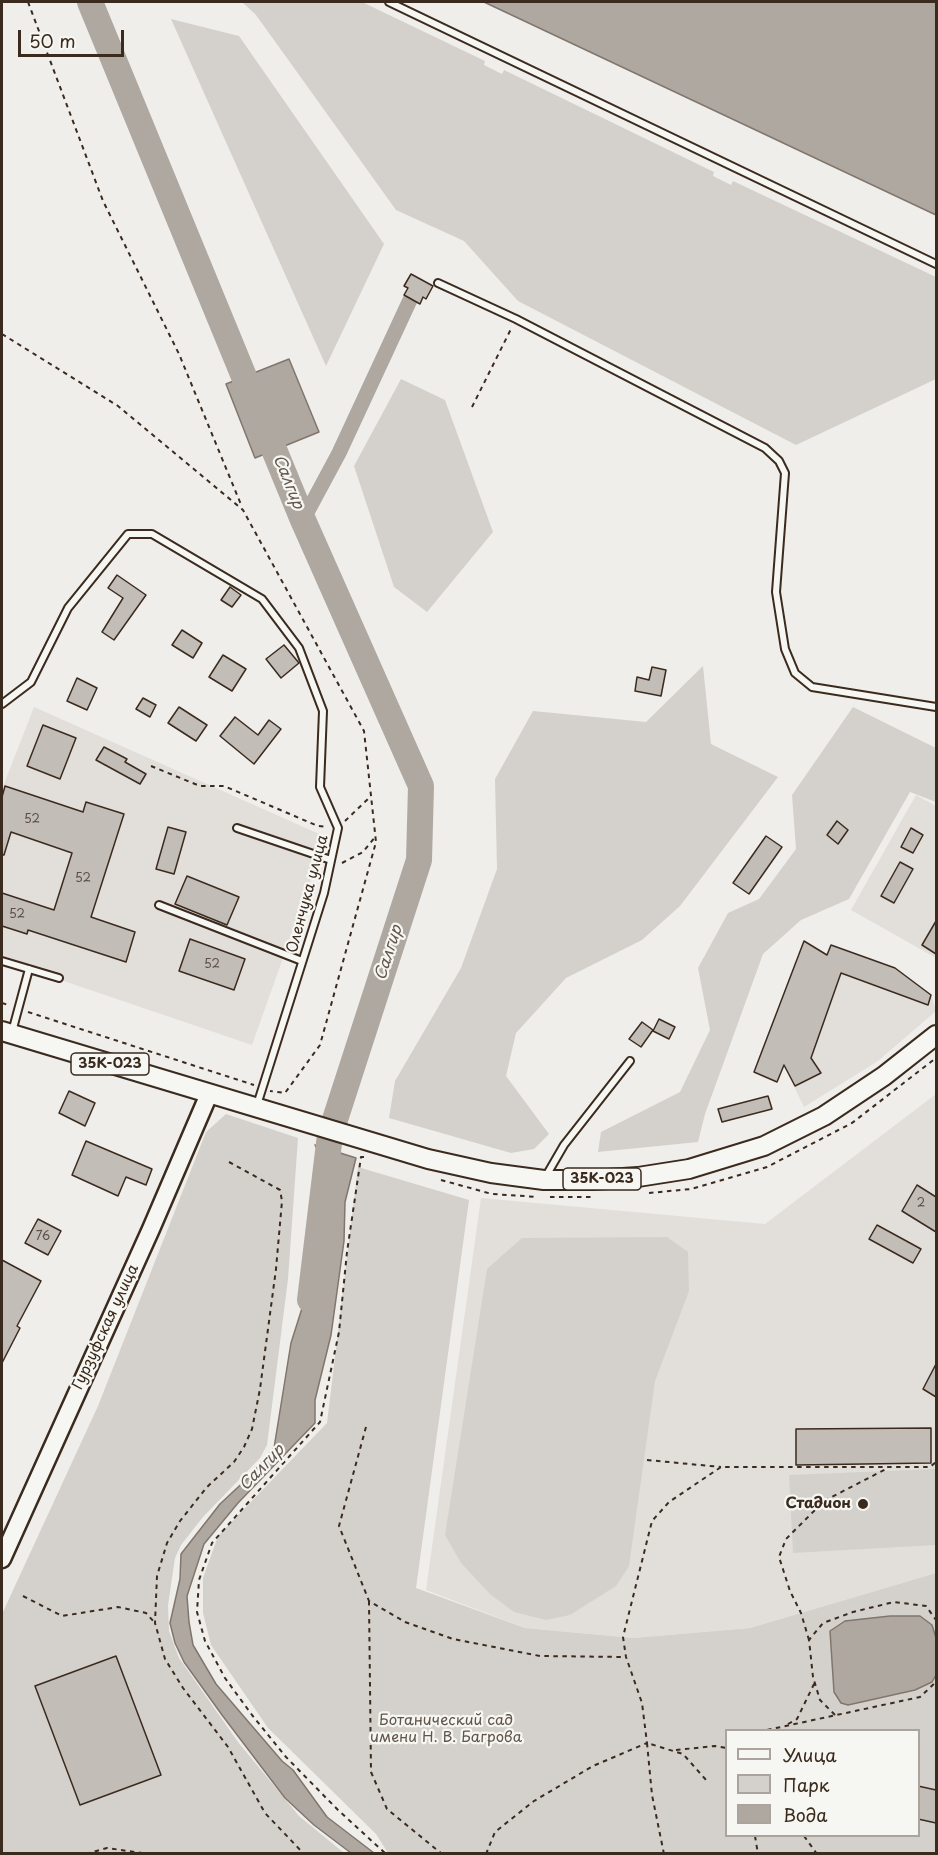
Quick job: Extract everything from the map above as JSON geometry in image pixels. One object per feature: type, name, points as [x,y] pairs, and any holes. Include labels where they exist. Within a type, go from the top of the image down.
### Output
[{"type":"main road","name":"35К-023","points":[[6,1032],[314,1125],[372,1152],[482,1172],[544,1180],[638,1177],[689,1169],[764,1146],[824,1116],[884,1076],[936,1035]]},
{"type":"main road","name":"Гурзуфская улица","points":[[2,1559],[151,1229],[209,1094]]},
{"type":"lane","points":[[389,2],[936,264]]},
{"type":"lane","points":[[438,283],[516,319],[765,448],[779,461],[785,473],[776,592],[784,649],[795,673],[812,687],[936,707]]},
{"type":"lane","name":"Оленчука улица","points":[[2,704],[31,682],[68,608],[128,534],[152,534],[262,600],[299,648],[323,711],[320,787],[338,828],[324,893],[256,1108]]},
{"type":"lane","points":[[237,828],[331,860]]},
{"type":"lane","points":[[159,905],[302,961]]},
{"type":"lane","points":[[2,961],[59,978]]},
{"type":"lane","points":[[6,1032],[18,1008],[29,969]]},
{"type":"lane","points":[[544,1180],[564,1145],[630,1061]]},
{"type":"path","points":[[2,1003],[159,1052],[271,1091],[285,1093],[320,1045],[376,842],[364,731],[243,510],[178,354],[103,201],[28,2]]},
{"type":"path","points":[[472,407],[516,319]]},
{"type":"path","points":[[2,334],[118,406],[243,510]]},
{"type":"path","points":[[151,765],[200,786],[224,786],[318,826],[338,828],[371,796]]},
{"type":"path","points":[[331,860],[344,863],[351,860],[363,852],[376,836]]},
{"type":"path","points":[[646,1193],[692,1189],[767,1167],[852,1123],[936,1058]]},
{"type":"path","points":[[372,1152],[361,1157],[339,1332],[320,1422],[212,1543],[199,1580],[197,1612],[205,1641],[225,1678],[252,1715],[294,1765],[386,1854]]},
{"type":"path","points":[[229,1162],[280,1190],[282,1201],[276,1269],[260,1389],[252,1430],[244,1447],[234,1462],[207,1487],[180,1521],[167,1543],[157,1576],[155,1623],[165,1659],[183,1688],[228,1747],[265,1813],[304,1854]]},
{"type":"path","points":[[438,1179],[492,1194],[578,1199],[601,1197]]},
{"type":"path","points":[[366,1427],[339,1526],[369,1601],[371,1772],[387,1809],[442,1854]]},
{"type":"path","points":[[647,1460],[721,1467],[930,1467],[936,1462]]},
{"type":"path","points":[[664,1854],[652,1795],[642,1703],[626,1658],[623,1637],[652,1521],[669,1502],[721,1467]]},
{"type":"path","points":[[835,1715],[820,1700],[809,1640],[779,1557],[786,1539],[824,1501],[890,1467]]},
{"type":"path","points":[[23,1596],[62,1616],[118,1607],[146,1613],[155,1623]]},
{"type":"path","points":[[369,1601],[405,1622],[453,1639],[540,1656],[626,1658]]},
{"type":"path","points":[[809,1640],[823,1623],[853,1612],[894,1602],[926,1606],[936,1620]]},
{"type":"path","points":[[784,1726],[797,1719],[815,1682]]},
{"type":"path","points":[[774,1729],[920,1697],[936,1682]]},
{"type":"path","points":[[486,1854],[495,1832],[534,1801],[593,1766],[647,1743],[683,1754],[707,1781]]},
{"type":"path","points":[[673,1750],[715,1746],[725,1748]]},
{"type":"path","points":[[755,1837],[759,1854]]},
{"type":"path","points":[[805,1837],[817,1854]]},
{"type":"path","points":[[86,1854],[99,1848],[115,1848],[149,1854]]},
{"type":"shaded area","points":[[34,707],[326,837],[252,1045],[2,960],[2,789]]},
{"type":"shaded area","points":[[916,795],[936,806],[936,958],[851,910]]},
{"type":"shaded area","points":[[831,945],[895,968],[931,995],[936,1011],[878,1061],[804,1107],[784,1066]]},
{"type":"shaded area","points":[[936,1094],[936,1573],[750,1628],[633,1638],[525,1628],[426,1590],[481,1198],[765,1224]]},
{"type":"green space","points":[[242,2],[362,2],[485,61],[484,65],[502,74],[504,70],[714,172],[713,176],[731,185],[733,181],[936,277],[936,379],[796,445],[518,301],[464,241],[396,210],[256,15]]},
{"type":"green space","points":[[171,19],[239,36],[384,244],[326,366]]},
{"type":"green space","points":[[401,379],[445,400],[493,532],[427,612],[394,587],[354,466]]},
{"type":"green space","points":[[703,666],[711,744],[778,777],[680,906],[642,940],[566,978],[516,1033],[506,1076],[549,1134],[534,1149],[511,1153],[389,1118],[395,1081],[461,968],[497,869],[495,779],[533,711],[646,722]]},
{"type":"green space","points":[[853,707],[936,748],[936,802],[910,792],[849,899],[801,920],[763,954],[705,1114],[698,1142],[598,1152],[601,1132],[680,1092],[710,1030],[698,968],[728,913],[759,899],[796,849],[792,795]]},
{"type":"green space","points":[[226,1114],[298,1138],[288,1279],[267,1445],[260,1458],[203,1517],[181,1545],[175,1558],[168,1605],[169,1631],[179,1658],[238,1742],[299,1816],[344,1853],[2,1854],[2,1614],[98,1406],[206,1132]]},
{"type":"green space","name":"Ботанический сад имени Н. В. Багрова","points":[[358,1167],[469,1200],[416,1588],[525,1628],[633,1638],[750,1628],[936,1573],[936,1853],[388,1853],[376,1834],[268,1728],[211,1645],[203,1613],[203,1578],[218,1536],[327,1423]]},
{"type":"green space","points":[[667,1237],[688,1252],[689,1291],[655,1381],[629,1566],[616,1586],[570,1615],[546,1620],[514,1612],[490,1594],[461,1563],[445,1535],[487,1269],[522,1238]]},
{"type":"green space","name":"Стадион","points":[[936,1469],[936,1545],[793,1553],[789,1475]]},
{"type":"water","points":[[484,2],[936,2],[936,215]]},
{"type":"water","points":[[289,359],[319,432],[255,458],[226,384]]},
{"type":"water","points":[[315,1145],[356,1158],[345,1202],[344,1241],[331,1335],[315,1400],[315,1423],[238,1503],[204,1544],[187,1596],[189,1622],[193,1645],[216,1684],[282,1761],[293,1770],[327,1817],[374,1853],[351,1853],[314,1825],[285,1798],[184,1662],[175,1643],[170,1623],[180,1579],[181,1554],[220,1504],[251,1475],[274,1448],[291,1343],[329,1223],[327,1170]]},
{"type":"water","points":[[890,1616],[920,1616],[932,1625],[936,1638],[936,1675],[932,1682],[915,1690],[848,1705],[841,1703],[834,1692],[830,1631],[845,1621]]},
{"type":"building","points":[[411,274],[433,286],[426,299],[423,297],[420,304],[404,295],[408,288],[404,286]]},
{"type":"building","points":[[117,575],[146,595],[114,640],[102,632],[123,598],[108,588]]},
{"type":"building","points":[[230,587],[241,595],[232,607],[221,600]]},
{"type":"building","points":[[182,630],[202,643],[193,658],[172,645]]},
{"type":"building","points":[[284,645],[299,663],[281,678],[266,659]]},
{"type":"building","points":[[223,655],[246,669],[232,691],[209,677]]},
{"type":"building","points":[[652,667],[666,670],[661,696],[635,691],[637,677],[649,680]]},
{"type":"building","points":[[77,678],[97,688],[87,710],[67,701]]},
{"type":"building","points":[[143,698],[156,705],[150,717],[136,709]]},
{"type":"building","points":[[179,707],[207,725],[196,741],[168,723]]},
{"type":"building","points":[[235,717],[258,735],[269,720],[281,729],[254,764],[220,736]]},
{"type":"building","points":[[43,725],[76,738],[60,779],[27,766]]},
{"type":"building","points":[[104,747],[127,759],[125,762],[146,774],[140,784],[96,760]]},
{"type":"building","points":[[5,786],[83,812],[86,802],[124,814],[91,917],[135,932],[126,962],[28,930],[27,934],[2,926],[2,893],[54,910],[72,853],[11,832],[4,855],[2,855],[2,797]]},
{"type":"building","points":[[837,821],[848,830],[838,844],[827,835]]},
{"type":"building","points":[[168,827],[186,832],[174,874],[156,869]]},
{"type":"building","points":[[911,828],[923,835],[913,853],[901,847]]},
{"type":"building","points":[[766,836],[782,847],[749,894],[733,883]]},
{"type":"building","points":[[900,862],[913,869],[894,903],[881,896]]},
{"type":"building","points":[[187,876],[239,897],[227,925],[175,904]]},
{"type":"building","points":[[936,921],[936,954],[922,945]]},
{"type":"building","points":[[190,939],[245,959],[234,990],[179,971]]},
{"type":"building","points":[[804,941],[827,955],[831,945],[895,968],[931,995],[928,1005],[841,973],[811,1058],[821,1073],[795,1086],[784,1065],[777,1082],[754,1072]]},
{"type":"building","points":[[659,1019],[675,1027],[669,1039],[653,1031]]},
{"type":"building","points":[[642,1022],[653,1030],[641,1047],[629,1039]]},
{"type":"building","points":[[69,1091],[95,1103],[85,1126],[59,1113]]},
{"type":"building","points":[[768,1096],[772,1109],[722,1122],[718,1109]]},
{"type":"building","points":[[86,1141],[152,1169],[146,1185],[126,1177],[118,1196],[72,1175]]},
{"type":"building","points":[[917,1185],[936,1197],[936,1232],[902,1211]]},
{"type":"building","points":[[38,1219],[61,1231],[48,1255],[25,1243]]},
{"type":"building","points":[[877,1225],[921,1249],[913,1263],[869,1239]]},
{"type":"building","points":[[2,1260],[41,1281],[17,1326],[20,1328],[2,1363]]},
{"type":"building","points":[[936,1364],[936,1397],[923,1389]]},
{"type":"building","points":[[931,1428],[931,1463],[796,1465],[796,1429]]},
{"type":"building","points":[[116,1656],[161,1775],[80,1805],[35,1686]]},
{"type":"building","points":[[920,1786],[936,1790],[936,1823],[920,1819]]},
{"type":"waterway","name":"Салгир","points":[[90,2],[303,520],[421,786],[419,860],[330,1135],[310,1300]]},
{"type":"waterway","points":[[303,520],[339,453],[410,300]]},
{"type":"place","name":"Стадион","points":[[863,1504]]}]
